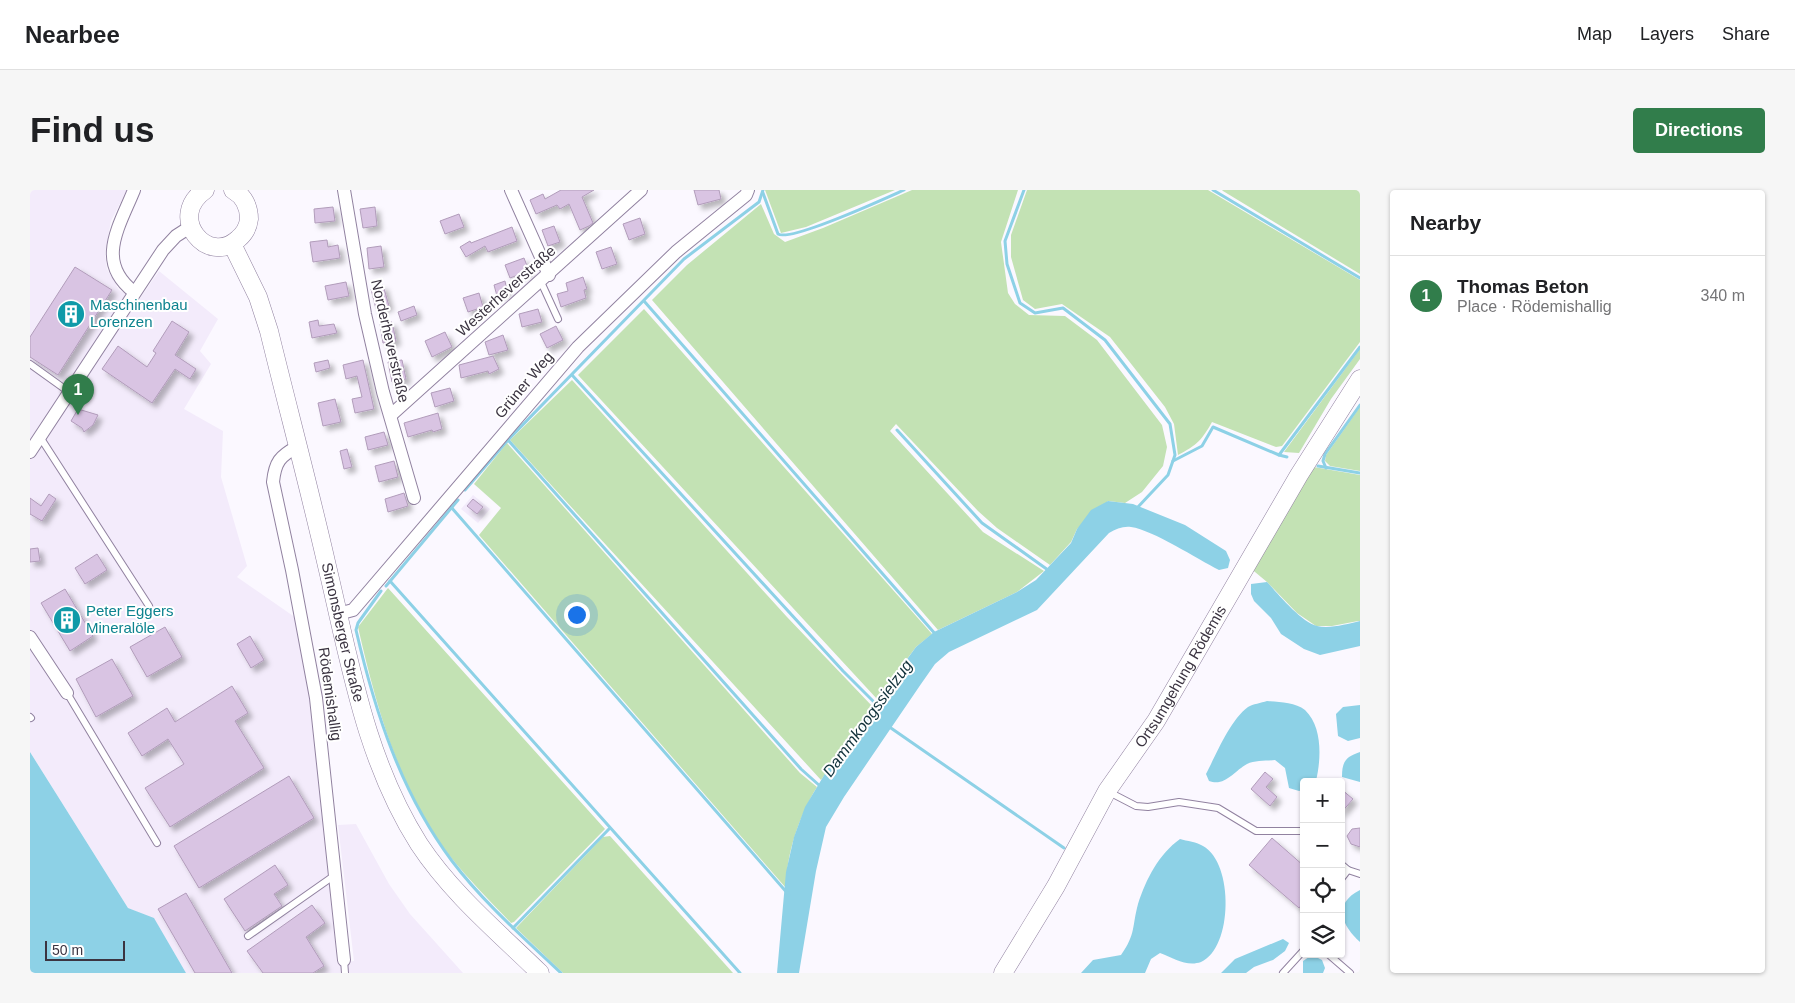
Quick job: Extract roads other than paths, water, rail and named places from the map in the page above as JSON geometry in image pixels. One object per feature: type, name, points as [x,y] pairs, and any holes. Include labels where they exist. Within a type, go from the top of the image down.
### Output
[{"type":"main road","points":[[205,190],[197,196],[191,205],[188,216],[190,227],[196,237],[204,244],[215,247],[232,244],[244,234],[249,223],[249,212],[245,202],[233,190]]},
{"type":"main road","name":"Simonsberger Straße","points":[[232,244],[258,297],[269,331],[359,706],[374,754],[397,806],[420,844],[458,893],[540,973]]},
{"type":"main road","name":"Ortsumgehung Rödemis","points":[[1003,973],[1056,886],[1107,791],[1156,721],[1298,475],[1360,379]]},
{"type":"street","points":[[134,190],[118,229],[112,253],[114,268],[121,282],[134,292]]},
{"type":"street","name":"Norderheverstraße","points":[[344,190],[365,314],[384,392],[414,498]]},
{"type":"street","points":[[511,190],[545,279]]},
{"type":"street","name":"Westerheverstraße","points":[[391,415],[545,279],[641,190]]},
{"type":"street","name":"Grüner Weg","points":[[338,614],[352,610],[578,347],[676,252],[746,196],[748,190]]},
{"type":"street","points":[[30,452],[163,250],[176,236],[190,227]]},
{"type":"street","name":"Rödemishallig","points":[[297,447],[283,454],[274,469],[273,482],[316,698],[344,960]]},
{"type":"street","points":[[30,637],[67,693]]},
{"type":"lane","points":[[545,279],[558,319]]},
{"type":"lane","points":[[30,364],[69,392]]},
{"type":"lane","points":[[40,437],[149,606]]},
{"type":"lane","points":[[67,693],[157,843]]},
{"type":"lane","points":[[1107,791],[1136,806],[1148,807],[1180,802],[1218,808],[1256,832],[1300,831]]},
{"type":"lane","points":[[1345,867],[1360,874]]},
{"type":"lane","points":[[1345,873],[1348,870]]},
{"type":"lane","points":[[248,936],[335,875]]},
{"type":"lane","points":[[1283,973],[1300,954]]},
{"type":"lane","points":[[1333,958],[1350,973]]},
{"type":"lane","points":[[344,960],[345,973]]},
{"type":"water","name":"Dammkoogssielzug","points":[[1108,501],[1133,504],[1185,525],[1226,551],[1230,560],[1228,568],[1219,570],[1151,533],[1131,527],[1120,528],[1109,533],[1037,610],[949,652],[935,664],[844,797],[826,827],[816,871],[799,973],[777,973],[786,872],[794,837],[805,807],[835,757],[916,647],[934,632],[1017,592],[1036,580],[1071,543],[1077,529],[1091,510]]},
{"type":"water","points":[[1267,582],[1290,607],[1304,619],[1317,626],[1338,626],[1360,621],[1360,646],[1320,655],[1304,649],[1281,634],[1271,618],[1254,601],[1251,594],[1251,584]]},
{"type":"water","points":[[1267,701],[1297,705],[1311,717],[1318,734],[1319,763],[1316,778],[1300,778],[1300,791],[1289,788],[1285,768],[1275,760],[1250,763],[1225,780],[1220,782],[1209,781],[1206,774],[1224,738],[1241,713],[1255,704]]},
{"type":"water","points":[[1360,705],[1360,738],[1348,741],[1338,736],[1336,714],[1343,707]]},
{"type":"water","points":[[30,752],[128,908],[154,918],[186,973],[30,973]]},
{"type":"water","points":[[1360,752],[1360,782],[1342,777],[1345,761]]},
{"type":"water","points":[[1180,839],[1203,846],[1213,855],[1220,869],[1226,905],[1224,924],[1212,954],[1201,962],[1191,963],[1160,953],[1151,959],[1145,973],[1081,973],[1093,960],[1121,955],[1129,941],[1138,904],[1149,876],[1166,852]]},
{"type":"water","points":[[1360,890],[1360,942],[1348,929],[1345,922],[1345,904],[1351,896]]},
{"type":"water","points":[[1283,939],[1289,943],[1285,951],[1273,960],[1254,967],[1246,973],[1221,973],[1235,959]]},
{"type":"water","points":[[1308,958],[1322,960],[1325,968],[1323,973],[1303,973],[1303,961]]},
{"type":"waterway","points":[[465,490],[508,440],[684,259],[759,202],[763,190]]},
{"type":"waterway","points":[[763,193],[778,234],[786,235],[819,226],[904,190]]},
{"type":"waterway","points":[[1024,190],[1005,241],[1007,264],[1020,303],[1035,313],[1063,308],[1105,340],[1170,424],[1175,455],[1168,475],[1137,508]]},
{"type":"waterway","points":[[1213,190],[1360,278]]},
{"type":"waterway","points":[[644,301],[937,636]]},
{"type":"waterway","points":[[1173,461],[1202,446],[1213,427],[1279,455],[1360,347]]},
{"type":"waterway","name":"Dammkoogssielzug","points":[[572,375],[843,671],[877,705]]},
{"type":"waterway","points":[[1326,468],[1323,461],[1325,454],[1360,405]]},
{"type":"waterway","points":[[897,430],[982,523],[1048,570]]},
{"type":"waterway","points":[[508,440],[801,769],[820,786]]},
{"type":"waterway","points":[[1279,455],[1287,457]]},
{"type":"waterway","points":[[1318,466],[1360,473]]},
{"type":"waterway","points":[[386,586],[458,500]]},
{"type":"waterway","points":[[451,507],[789,895]]},
{"type":"waterway","points":[[390,581],[740,973]]},
{"type":"waterway","points":[[381,591],[358,623],[356,630],[381,721],[404,780],[434,835],[464,876],[504,919],[561,973]]},
{"type":"waterway","points":[[888,726],[1064,848]]},
{"type":"waterway","points":[[513,928],[609,829]]},
{"type":"place","name":"Maschinenbau Lorenzen","points":[[71,314]]},
{"type":"place","name":"Thomas Beton","points":[[78,415]]},
{"type":"place","name":"Peter Eggers Mineralöle","points":[[67,620]]}]
